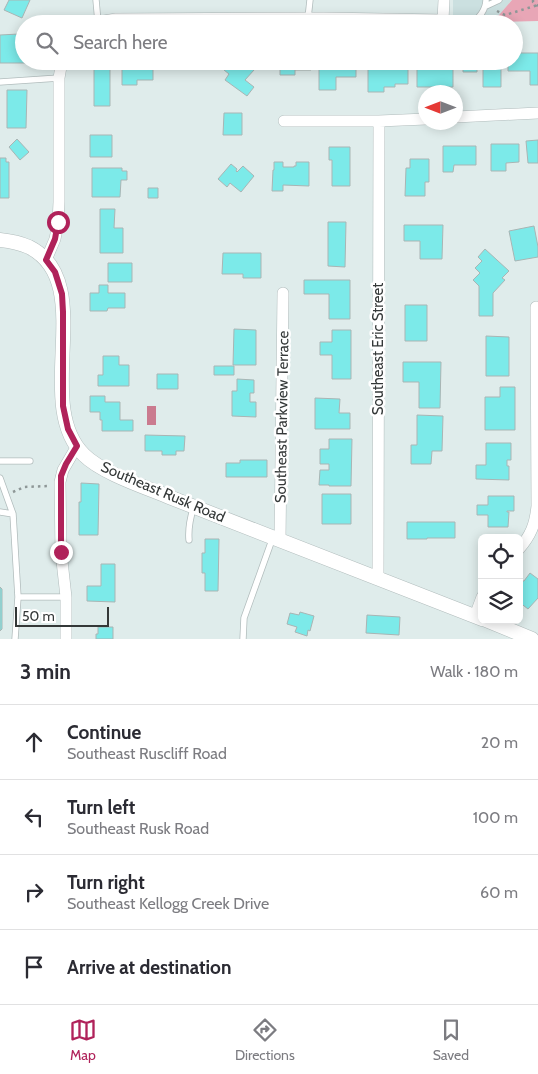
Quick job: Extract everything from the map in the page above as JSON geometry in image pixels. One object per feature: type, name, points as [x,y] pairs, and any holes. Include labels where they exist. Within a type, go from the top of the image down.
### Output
[{"type":"street","points":[[444,0],[445,15]]},
{"type":"street","points":[[46,260],[55,239],[58,222],[60,70]]},
{"type":"street","points":[[463,117],[538,113]]},
{"type":"street","points":[[284,121],[418,119]]},
{"type":"street","name":"Southeast Eric Street","points":[[378,578],[379,121]]},
{"type":"street","name":"Southeast Rusk Road","points":[[0,240],[32,248],[46,260],[55,272],[62,294],[63,406],[68,429],[77,446],[94,464],[276,539],[478,617]]},
{"type":"street","name":"Southeast Parkview Terrace","points":[[276,539],[283,293]]},
{"type":"street","points":[[523,545],[531,532],[536,518],[537,506],[536,307]]},
{"type":"street","points":[[66,639],[66,597],[61,552],[60,482],[63,470],[77,446]]},
{"type":"street","name":"Southeast Rusk Road","points":[[496,624],[532,639]]},
{"type":"lane","points":[[96,0],[97,15]]},
{"type":"lane","points":[[308,15],[310,0]]},
{"type":"lane","points":[[478,15],[486,3],[499,0]]},
{"type":"lane","points":[[0,82],[59,78]]},
{"type":"lane","points":[[0,461],[30,461]]},
{"type":"lane","points":[[0,478],[13,514],[18,597],[15,639]]},
{"type":"lane","points":[[189,540],[188,531],[194,506]]},
{"type":"lane","points":[[0,512],[13,514]]},
{"type":"lane","points":[[243,639],[244,618],[276,539]]},
{"type":"lane","points":[[18,597],[66,597]]},
{"type":"path","points":[[534,0],[533,2],[538,6]]},
{"type":"path","points":[[486,3],[505,15],[538,6]]},
{"type":"path","points":[[6,495],[24,487],[51,486]]},
{"type":"shaded area","points":[[453,0],[512,0],[499,15],[453,15]]},
{"type":"shaded area","points":[[512,0],[538,0],[538,21],[523,21],[523,15],[499,15]]},
{"type":"shaded area","points":[[147,406],[156,406],[156,425],[147,425]]},
{"type":"building","points":[[9,0],[30,0],[23,15],[15,15],[4,10]]},
{"type":"building","points":[[15,34],[15,63],[0,63],[0,35]]},
{"type":"building","points":[[523,53],[538,53],[538,85],[530,85],[530,71],[508,71],[523,70]]},
{"type":"building","points":[[94,70],[110,70],[110,106],[94,106]]},
{"type":"building","points":[[122,70],[153,70],[153,80],[137,80],[137,85],[122,85]]},
{"type":"building","points":[[224,70],[254,70],[245,80],[254,87],[247,96],[225,80],[229,74]]},
{"type":"building","points":[[280,70],[295,70],[295,75],[280,75]]},
{"type":"building","points":[[319,70],[356,70],[356,77],[336,77],[336,90],[319,90]]},
{"type":"building","points":[[368,70],[408,70],[408,84],[395,84],[395,87],[384,87],[384,92],[368,92]]},
{"type":"building","points":[[417,70],[453,70],[453,85],[418,85],[418,87]]},
{"type":"building","points":[[463,70],[477,70],[477,72],[463,72]]},
{"type":"building","points":[[483,70],[501,70],[501,87],[483,87]]},
{"type":"building","points":[[7,90],[27,90],[26,128],[7,128]]},
{"type":"building","points":[[224,113],[242,113],[242,135],[223,135]]},
{"type":"building","points":[[90,135],[112,135],[112,157],[90,157]]},
{"type":"building","points":[[17,139],[29,152],[20,160],[9,147]]},
{"type":"building","points":[[538,140],[538,163],[528,163],[526,141]]},
{"type":"building","points":[[491,144],[519,144],[519,162],[506,163],[506,171],[491,171]]},
{"type":"building","points":[[443,146],[476,146],[476,165],[454,165],[453,172],[443,172]]},
{"type":"building","points":[[329,147],[350,147],[350,186],[332,186],[332,160],[329,160]]},
{"type":"building","points":[[0,158],[6,158],[6,162],[9,162],[9,198],[0,198]]},
{"type":"building","points":[[410,159],[429,159],[429,182],[425,182],[425,196],[405,196],[406,168],[410,168]]},
{"type":"building","points":[[274,162],[283,162],[283,167],[294,167],[296,162],[309,162],[309,186],[283,185],[283,191],[272,191]]},
{"type":"building","points":[[231,164],[237,169],[237,172],[243,166],[254,176],[241,192],[230,183],[227,187],[218,179]]},
{"type":"building","points":[[92,168],[122,168],[122,171],[127,171],[127,180],[121,180],[120,197],[92,197]]},
{"type":"building","points":[[148,188],[158,188],[158,198],[148,198]]},
{"type":"building","points":[[100,209],[115,209],[114,228],[123,228],[123,253],[100,253]]},
{"type":"building","points":[[328,222],[346,222],[345,267],[328,266]]},
{"type":"building","points":[[404,225],[443,225],[442,259],[420,259],[420,241],[404,241]]},
{"type":"building","points":[[534,226],[538,257],[515,261],[509,231]]},
{"type":"building","points":[[485,249],[509,271],[502,278],[505,280],[493,293],[493,316],[479,316],[479,286],[473,280],[480,273],[475,268],[482,261],[478,257]]},
{"type":"building","points":[[223,253],[261,253],[261,278],[243,278],[243,274],[222,274]]},
{"type":"building","points":[[108,263],[132,263],[132,282],[108,282]]},
{"type":"building","points":[[304,280],[350,280],[350,319],[329,319],[329,294],[304,294]]},
{"type":"building","points":[[99,285],[108,285],[108,293],[125,293],[125,308],[90,311],[90,293],[99,293]]},
{"type":"building","points":[[405,305],[427,305],[427,341],[405,341]]},
{"type":"building","points":[[234,329],[256,330],[256,365],[233,365]]},
{"type":"building","points":[[332,330],[351,330],[351,379],[332,379],[332,355],[320,355],[320,342],[332,342]]},
{"type":"building","points":[[486,336],[509,337],[509,376],[486,376]]},
{"type":"building","points":[[103,356],[119,356],[119,365],[129,365],[129,386],[98,386],[98,375],[103,375]]},
{"type":"building","points":[[403,362],[441,362],[440,408],[419,408],[419,382],[403,382]]},
{"type":"building","points":[[214,366],[234,366],[234,375],[214,375]]},
{"type":"building","points":[[157,374],[178,374],[178,389],[157,389]]},
{"type":"building","points":[[237,379],[254,380],[254,393],[250,393],[250,402],[256,402],[256,417],[232,416],[232,391],[237,391]]},
{"type":"building","points":[[500,387],[515,387],[515,430],[485,430],[485,397],[500,397]]},
{"type":"building","points":[[90,396],[105,396],[105,402],[120,402],[120,420],[133,420],[133,431],[102,431],[100,412],[90,412]]},
{"type":"building","points":[[315,398],[340,399],[339,413],[350,413],[350,429],[315,429]]},
{"type":"building","points":[[417,415],[443,416],[442,451],[432,451],[431,464],[411,464],[411,445],[417,445]]},
{"type":"building","points":[[145,435],[185,436],[184,451],[176,451],[176,455],[162,455],[162,451],[145,451]]},
{"type":"building","points":[[329,439],[352,439],[351,486],[319,485],[320,470],[329,470],[329,464],[320,464],[320,449],[329,449]]},
{"type":"building","points":[[486,443],[511,443],[511,460],[507,460],[509,480],[476,479],[476,465],[486,465]]},
{"type":"building","points":[[240,460],[267,460],[267,477],[226,477],[226,463],[240,463]]},
{"type":"building","points":[[81,483],[99,484],[98,535],[79,535]]},
{"type":"building","points":[[322,494],[351,494],[351,524],[322,524]]},
{"type":"building","points":[[488,496],[514,496],[514,511],[507,511],[509,512],[508,527],[488,527],[488,515],[477,515],[477,505],[488,505]]},
{"type":"building","points":[[407,522],[455,522],[455,538],[407,539]]},
{"type":"building","points":[[205,539],[219,539],[218,591],[205,591],[205,573],[202,573],[202,553],[205,553]]},
{"type":"building","points":[[101,564],[115,564],[115,602],[87,601],[87,586],[101,586]]},
{"type":"building","points":[[530,573],[538,579],[538,598],[528,609],[523,605],[524,581]]},
{"type":"building","points":[[0,587],[2,589],[2,629],[0,631]]},
{"type":"building","points":[[300,612],[314,616],[307,636],[295,632],[297,627],[287,624],[290,613],[299,615]]},
{"type":"building","points":[[367,615],[400,617],[399,635],[366,633]]},
{"type":"building","points":[[98,627],[113,627],[113,639],[96,639]]},
{"type":"route","points":[[58,222],[55,239],[46,260],[58,278],[62,294],[63,406],[68,429],[77,446],[63,470],[60,482],[61,552]]}]
